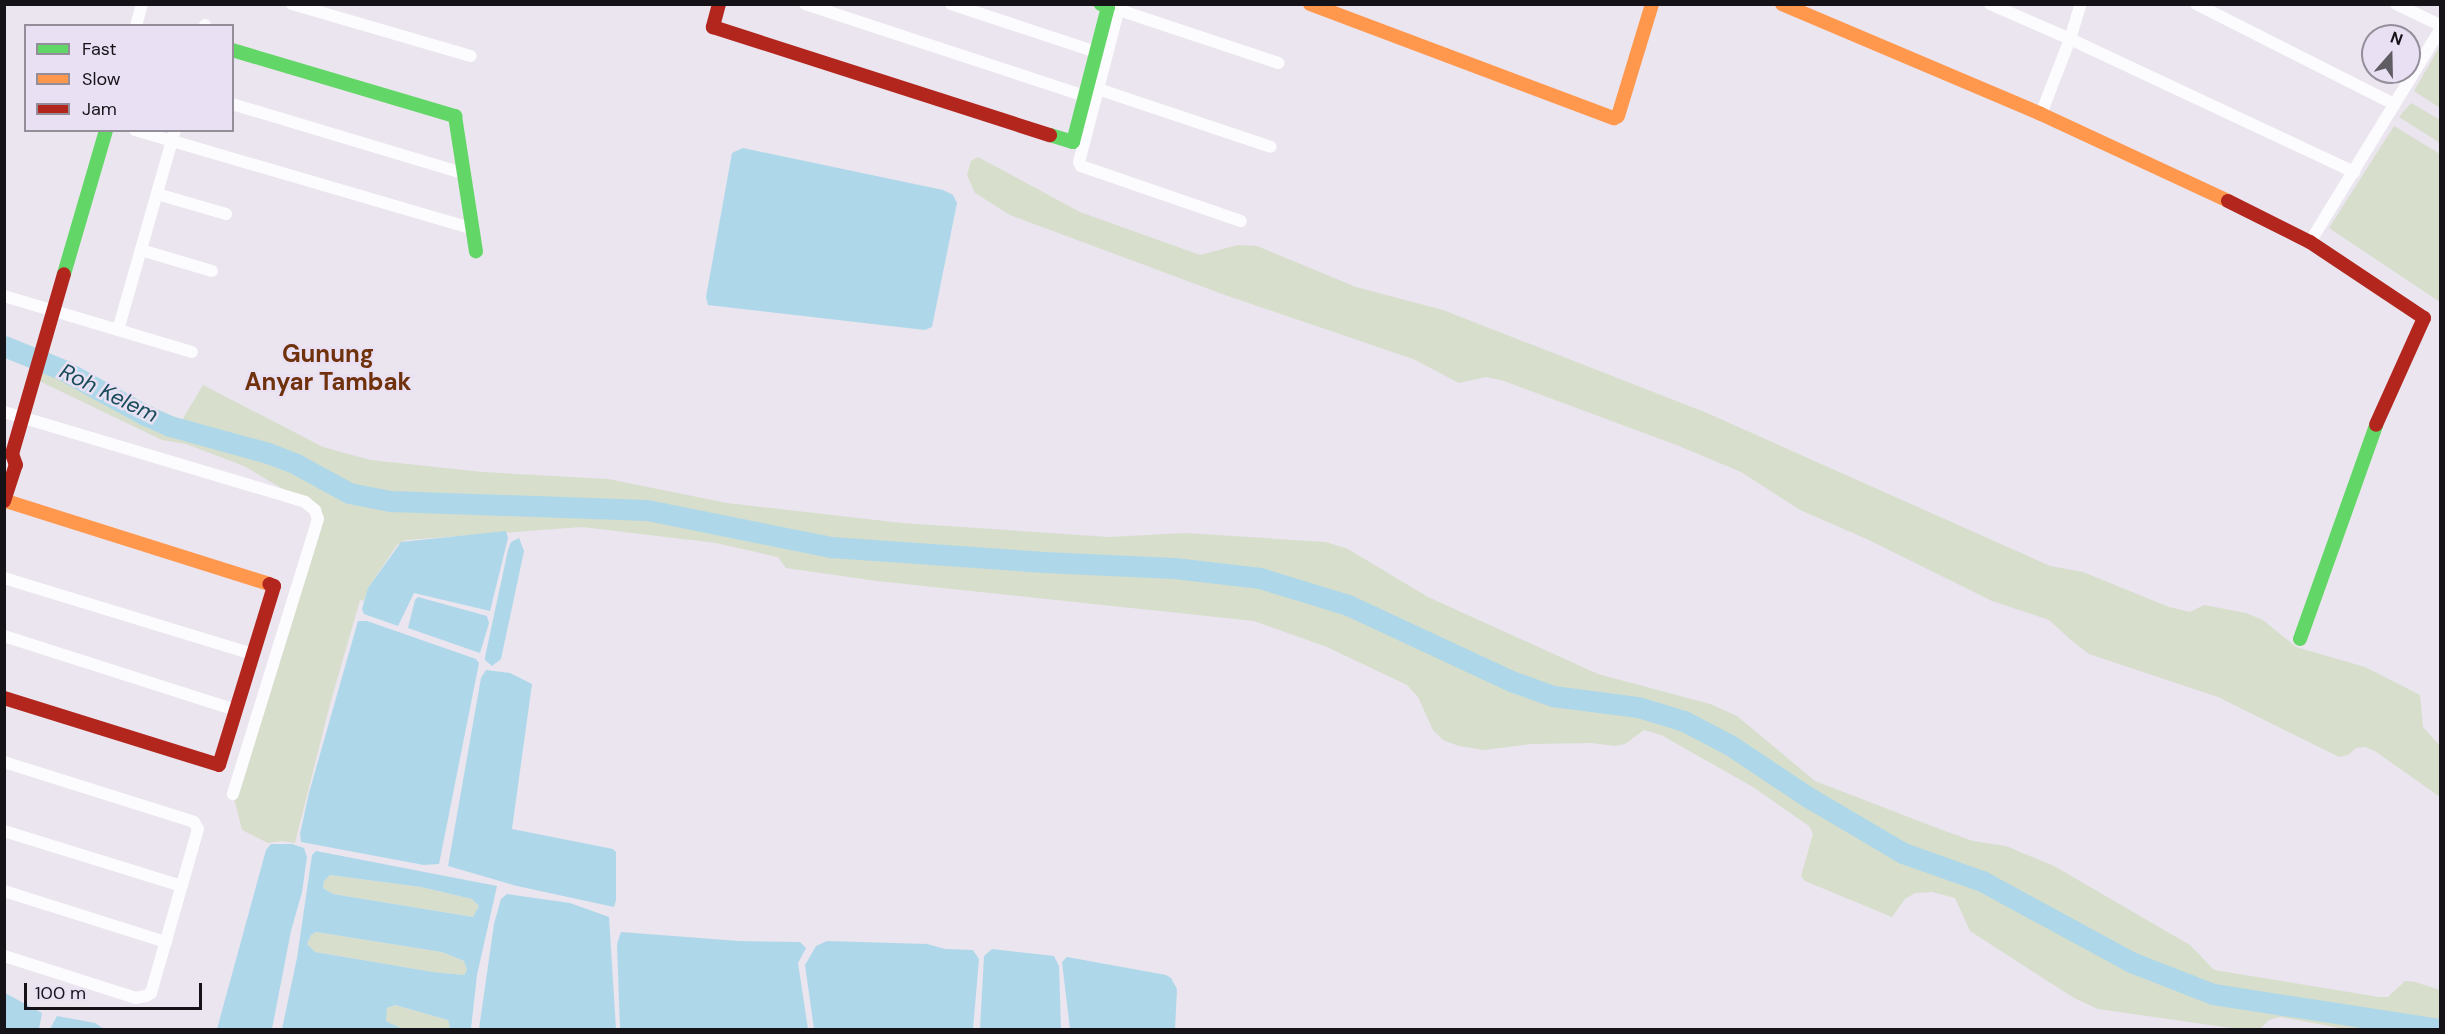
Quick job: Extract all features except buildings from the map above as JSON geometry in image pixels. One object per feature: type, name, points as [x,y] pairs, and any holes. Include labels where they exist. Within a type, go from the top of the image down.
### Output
[{"type":"street","points":[[137,24],[142,4]]},
{"type":"street","points":[[292,4],[471,56]]},
{"type":"street","points":[[719,4],[713,27],[1073,142],[1108,7],[1101,4]]},
{"type":"street","points":[[805,4],[1085,96]]},
{"type":"street","points":[[951,4],[1096,52]]},
{"type":"street","points":[[1319,6],[1614,118],[1618,116],[1652,4]]},
{"type":"street","points":[[1782,4],[2041,114],[2207,190],[2310,242],[2424,318],[2382,407],[2300,639]]},
{"type":"street","points":[[1990,4],[2354,172]]},
{"type":"street","points":[[2041,114],[2081,4]]},
{"type":"street","points":[[2196,4],[2394,104]]},
{"type":"street","points":[[2396,4],[2440,25]]},
{"type":"street","points":[[1241,221],[1085,169],[1079,162],[1119,7],[1278,63]]},
{"type":"street","points":[[2310,242],[2440,30]]},
{"type":"street","points":[[234,51],[455,116],[458,122],[476,251]]},
{"type":"street","points":[[1098,89],[1271,147]]},
{"type":"street","points":[[234,105],[465,174]]},
{"type":"street","points":[[4,698],[219,765],[274,586],[5,501],[16,465],[8,456],[31,393],[105,132]]},
{"type":"street","points":[[148,132],[173,136],[473,229]]},
{"type":"street","points":[[118,330],[173,136]]},
{"type":"street","points":[[157,194],[225,214]]},
{"type":"street","points":[[141,250],[212,271]]},
{"type":"street","points":[[4,296],[192,352]]},
{"type":"street","points":[[4,412],[305,502],[315,510],[318,519],[233,794]]},
{"type":"street","points":[[4,578],[253,654]]},
{"type":"street","points":[[4,636],[236,710]]},
{"type":"street","points":[[4,762],[194,822],[198,829],[151,993],[136,998],[4,956]]},
{"type":"street","points":[[4,831],[182,886]]},
{"type":"street","points":[[4,891],[166,942]]},
{"type":"green space","points":[[2440,46],[2440,108],[2414,91],[2418,84],[2421,84],[2421,79]]},
{"type":"green space","points":[[2411,103],[2440,120],[2440,143],[2399,117]]},
{"type":"green space","points":[[2394,126],[2440,154],[2440,302],[2329,228]]},
{"type":"green space","points":[[978,157],[1080,212],[1200,255],[1238,245],[1257,246],[1356,287],[1443,310],[1707,413],[2050,566],[2083,572],[2169,607],[2190,612],[2204,605],[2246,613],[2263,620],[2296,647],[2365,667],[2420,695],[2423,727],[2440,746],[2440,797],[2375,751],[2365,747],[2356,748],[2348,755],[2339,757],[2218,697],[2089,654],[2049,620],[1992,601],[1869,540],[1800,510],[1741,472],[1679,446],[1504,381],[1486,377],[1459,383],[1413,359],[1225,295],[1010,215],[975,193],[967,175],[971,161]]},
{"type":"green space","points":[[44,350],[124,395],[182,420],[203,385],[323,447],[370,460],[483,472],[608,479],[727,503],[902,523],[1109,537],[1185,533],[1326,542],[1348,549],[1428,597],[1598,674],[1710,704],[1737,716],[1815,781],[1973,841],[2006,846],[2054,866],[2190,945],[2214,970],[2379,997],[2388,997],[2405,981],[2415,982],[2440,990],[2440,1029],[2345,1029],[2280,1017],[2269,1020],[2260,1029],[2245,1030],[2098,1009],[2074,998],[1970,931],[1955,898],[1932,892],[1915,893],[1905,899],[1892,917],[1805,881],[1801,876],[1813,834],[1809,826],[1753,787],[1661,735],[1644,730],[1625,744],[1615,746],[1592,743],[1532,744],[1484,750],[1459,746],[1443,740],[1433,730],[1418,697],[1407,685],[1327,647],[1254,621],[877,581],[786,568],[778,557],[716,543],[582,527],[406,540],[397,545],[368,588],[364,601],[360,600],[330,704],[295,843],[283,841],[268,843],[242,830],[233,794],[318,520],[305,502],[244,466],[186,444],[162,440],[35,379]]},
{"type":"green space","points":[[330,875],[421,887],[472,899],[479,906],[473,917],[333,894],[323,888],[324,881]]},
{"type":"green space","points":[[316,932],[442,952],[464,961],[467,970],[464,975],[433,972],[315,952],[307,944],[311,935]]},
{"type":"green space","points":[[395,1005],[448,1020],[450,1029],[392,1027],[386,1021],[385,1013],[387,1008]]},
{"type":"water","points":[[743,148],[943,190],[953,195],[957,203],[932,327],[925,330],[708,305],[706,297],[732,153]]},
{"type":"water","points":[[506,531],[508,538],[490,611],[414,593],[398,626],[364,614],[362,609],[368,588],[401,542]]},
{"type":"water","points":[[519,538],[524,551],[501,659],[492,666],[485,660],[485,657],[508,550],[511,542]]},
{"type":"water","points":[[418,597],[487,616],[489,623],[480,653],[408,628],[415,600]]},
{"type":"water","points":[[358,621],[367,621],[476,659],[479,663],[439,864],[424,865],[301,842],[300,834],[309,793]]},
{"type":"water","points":[[486,670],[510,673],[532,684],[512,829],[613,849],[616,852],[614,907],[517,886],[448,866],[481,678]]},
{"type":"water","points":[[271,844],[292,844],[304,848],[307,857],[302,892],[291,931],[272,1029],[217,1029],[266,850]]},
{"type":"water","points":[[316,851],[497,886],[477,975],[471,1029],[450,1029],[448,1020],[395,1005],[387,1008],[386,1021],[402,1029],[282,1029],[297,958],[312,855]],"holes":[[[330,875],[421,887],[472,899],[479,906],[473,917],[333,894],[323,888],[324,881]],[[316,932],[442,952],[464,961],[467,970],[464,975],[433,972],[315,952],[307,944],[311,935]]]},
{"type":"water","points":[[507,894],[570,903],[609,917],[616,1029],[479,1029],[494,924],[501,899]]},
{"type":"water","points":[[621,932],[739,941],[800,942],[806,948],[798,963],[808,1029],[620,1029],[617,944]]},
{"type":"water","points":[[827,941],[927,944],[945,949],[973,950],[979,959],[973,1029],[814,1029],[805,965],[816,946]]},
{"type":"water","points":[[992,949],[1054,956],[1059,966],[1061,1029],[980,1029],[984,956]]},
{"type":"water","points":[[1067,957],[1166,975],[1171,978],[1177,989],[1175,1029],[1070,1029],[1062,962]]},
{"type":"water","points":[[5,993],[42,1013],[39,1029],[5,1029]]},
{"type":"water","points":[[57,1016],[95,1023],[104,1029],[50,1029]]},
{"type":"waterway","name":"Roh Kelem","points":[[4,346],[63,370],[145,415],[170,426],[268,453],[296,464],[349,493],[390,501],[647,510],[831,547],[1044,562],[1174,568],[1260,578],[1348,605],[1511,681],[1553,696],[1638,707],[1684,721],[1730,745],[1808,797],[1903,853],[1982,881],[2131,962],[2213,994],[2440,1029]]},
{"type":"traffic: fast","points":[[1050,135],[1073,142],[1108,7],[1101,4]]},
{"type":"traffic: fast","points":[[234,51],[455,116],[476,251]]},
{"type":"traffic: fast","points":[[64,274],[105,132]]},
{"type":"traffic: fast","points":[[2300,639],[2376,425]]},
{"type":"traffic: slow","points":[[1310,4],[1614,118],[1618,116],[1652,4]]},
{"type":"traffic: slow","points":[[1782,4],[2041,114],[2228,201]]},
{"type":"traffic: slow","points":[[6,501],[269,584]]},
{"type":"traffic: jam","points":[[719,4],[713,27],[1050,135]]},
{"type":"traffic: jam","points":[[2228,201],[2310,242],[2424,318],[2376,425]]},
{"type":"traffic: jam","points":[[4,501],[16,465],[12,454],[64,274]]},
{"type":"traffic: jam","points":[[4,698],[219,765],[274,586],[269,584]]},
{"type":"district","name":"Gunung Anyar Tambak","points":[[328,368]]}]
